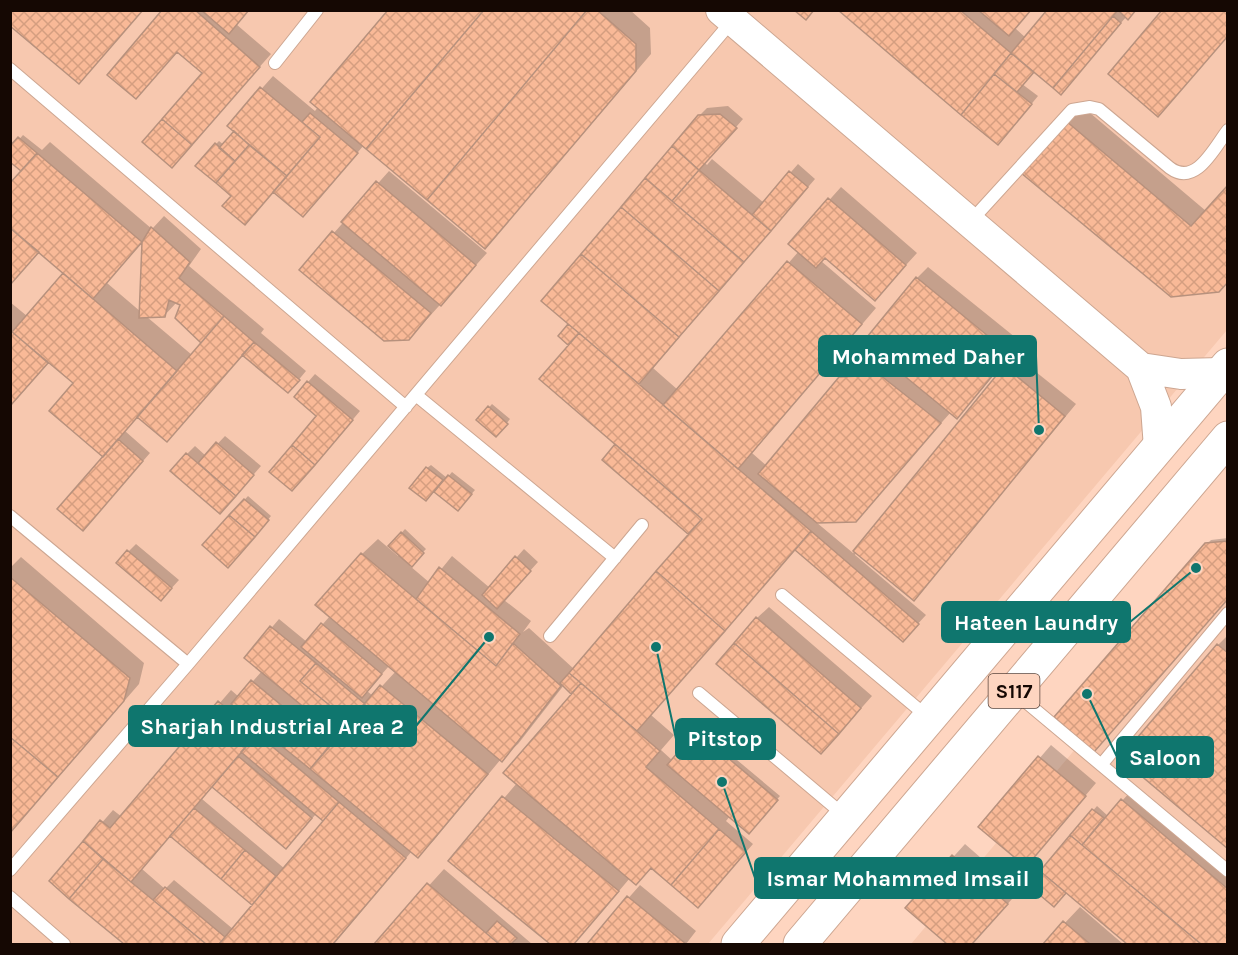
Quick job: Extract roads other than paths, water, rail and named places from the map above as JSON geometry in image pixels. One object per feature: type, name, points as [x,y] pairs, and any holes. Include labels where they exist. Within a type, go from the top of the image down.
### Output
[{"type":"main road","name":"S117","points":[[738,945],[1224,369]]},
{"type":"main road","name":"S117","points":[[800,945],[1013,692],[1221,452]]},
{"type":"street","points":[[731,14],[1141,368],[1156,407],[1159,448]]},
{"type":"street","points":[[1141,368],[1181,374],[1224,369]]},
{"type":"lane","points":[[275,63],[317,10]]},
{"type":"lane","points":[[10,870],[406,407],[731,14]]},
{"type":"lane","points":[[10,69],[406,407]]},
{"type":"lane","points":[[970,222],[1072,110],[1090,107],[1099,110],[1170,168],[1182,174],[1190,173],[1201,166],[1227,130]]},
{"type":"lane","points":[[416,395],[615,558]]},
{"type":"lane","points":[[10,516],[188,664]]},
{"type":"lane","points":[[550,636],[642,525]]},
{"type":"lane","points":[[782,595],[930,718]]},
{"type":"lane","points":[[1101,765],[1223,627],[1227,613]]},
{"type":"lane","points":[[1013,692],[1227,871]]},
{"type":"lane","points":[[699,693],[846,817]]},
{"type":"lane","points":[[10,897],[64,945]]},
{"type":"place","name":"Mohammed Daher","points":[[1039,430]]},
{"type":"place","name":"Hateen Laundry","points":[[1196,568]]},
{"type":"place","name":"Sharjah Industrial Area 2","points":[[489,637]]},
{"type":"place","name":"Pitstop","points":[[656,647]]},
{"type":"place","name":"Saloon","points":[[1087,694]]},
{"type":"place","name":"Ismar Mohammed Imsail","points":[[722,782]]}]
